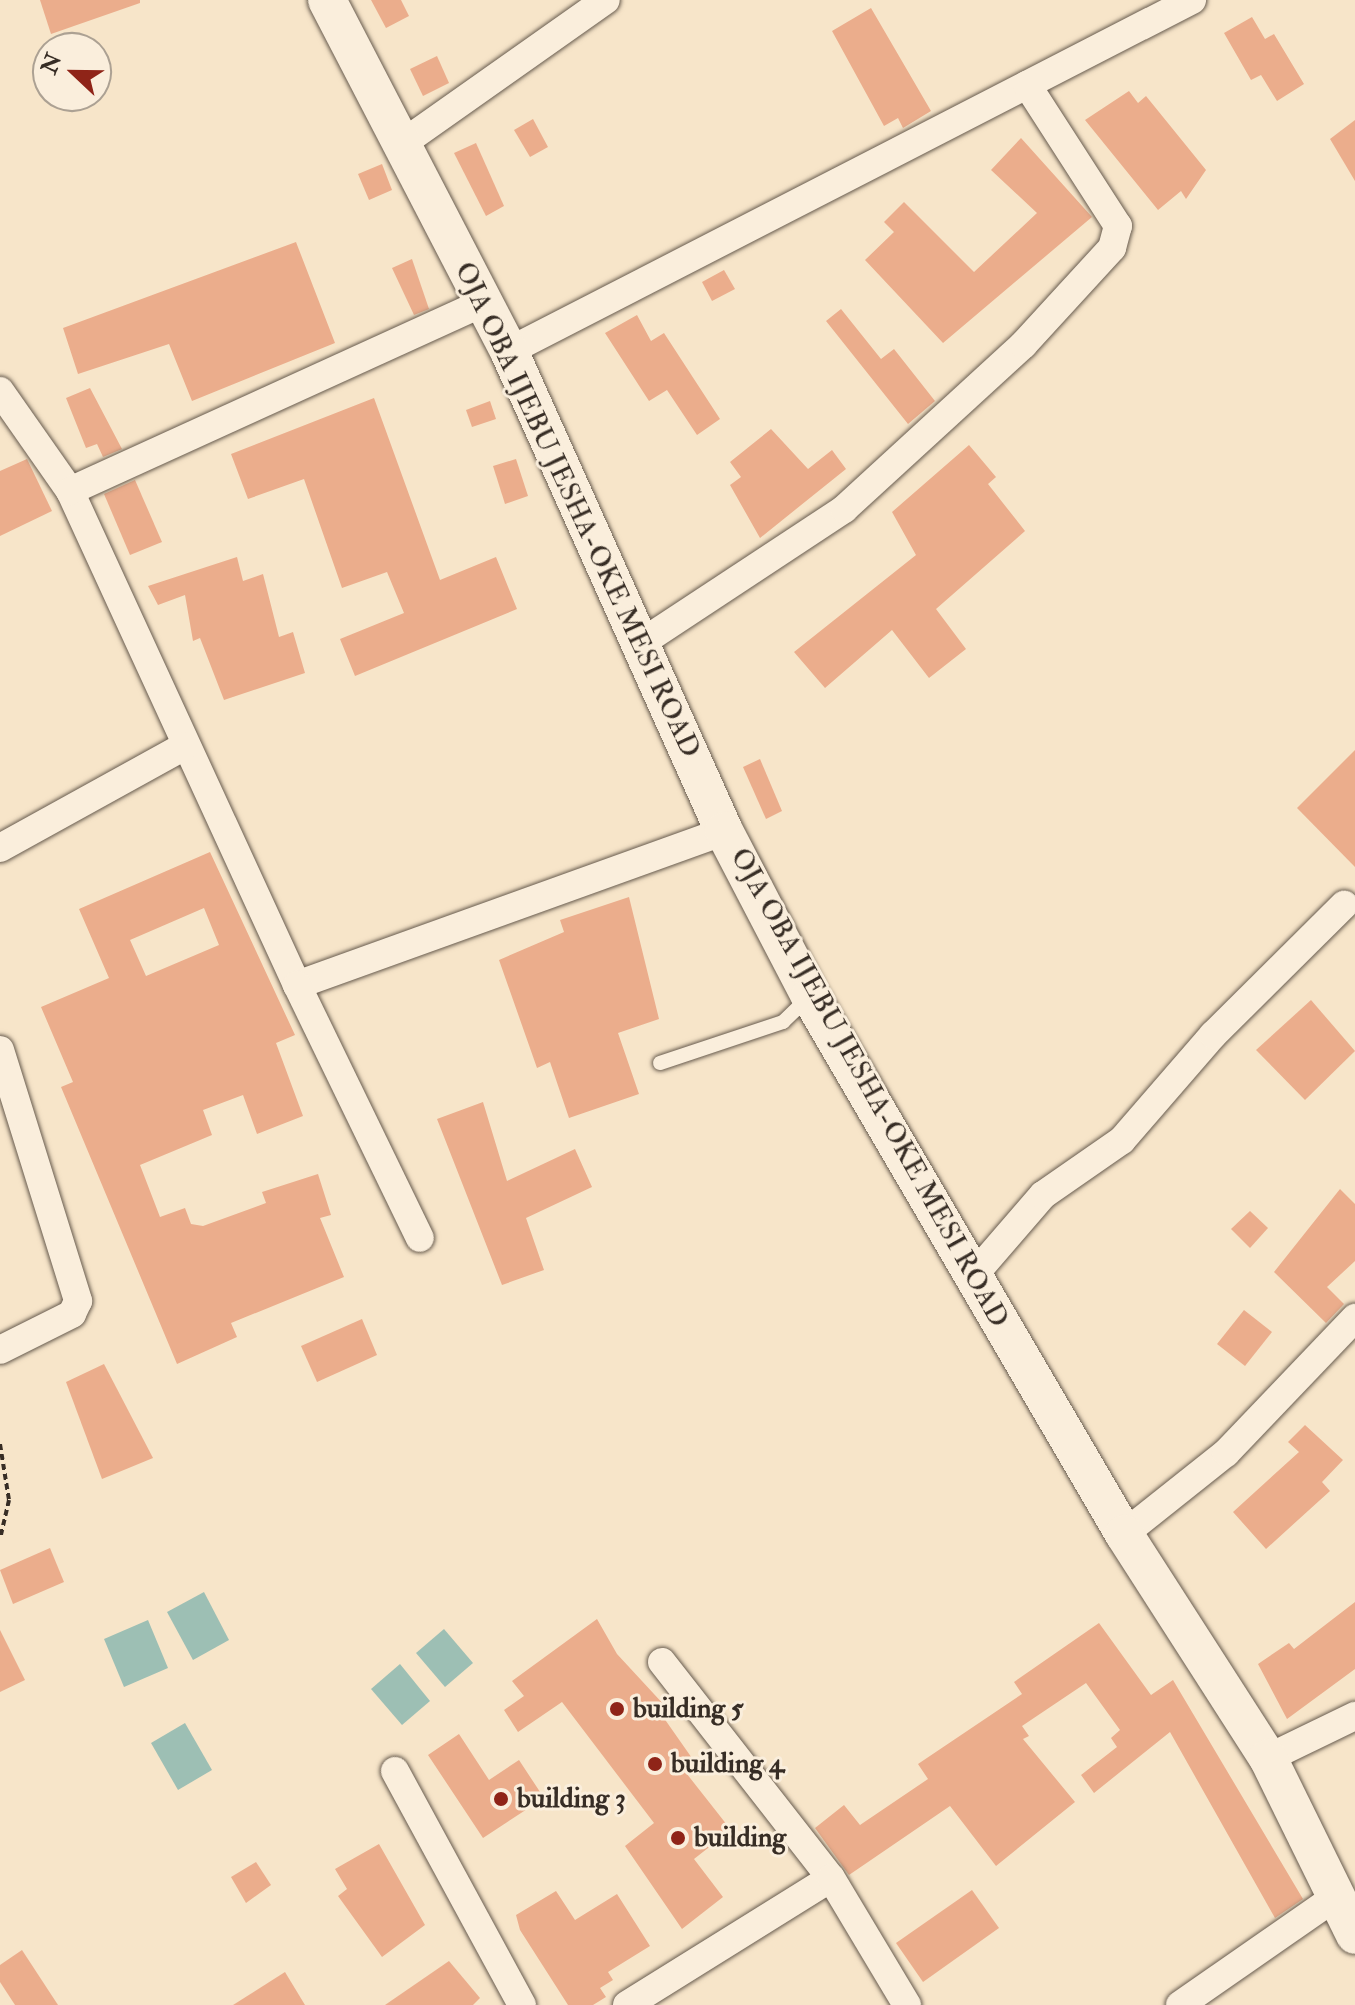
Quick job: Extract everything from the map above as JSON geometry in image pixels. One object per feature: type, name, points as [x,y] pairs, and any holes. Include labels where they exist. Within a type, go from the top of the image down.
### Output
[{"type":"main road","name":"OJA OBA IJEBU JESHA-OKE MESI ROAD","points":[[327,0],[509,351],[638,645],[724,831],[810,996],[1124,1534],[1268,1758],[1334,1898],[1355,1935]]},
{"type":"street","points":[[403,143],[606,0]]},
{"type":"street","points":[[509,351],[1192,0]]},
{"type":"street","points":[[638,645],[844,509],[1023,345],[1112,248],[1118,226],[1027,85]]},
{"type":"street","points":[[70,491],[484,302]]},
{"type":"street","points":[[0,391],[70,491],[185,746],[420,1238]]},
{"type":"street","points":[[0,848],[185,746]]},
{"type":"street","points":[[297,985],[724,831]]},
{"type":"street","points":[[973,1276],[1043,1195],[1122,1140],[1213,1035],[1344,905]]},
{"type":"street","points":[[0,1050],[78,1301],[72,1314],[0,1350]]},
{"type":"street","points":[[1124,1534],[1226,1453],[1355,1318]]},
{"type":"street","points":[[662,1662],[831,1878],[907,2005]]},
{"type":"street","points":[[1268,1758],[1355,1716]]},
{"type":"street","points":[[395,1771],[522,2005]]},
{"type":"street","points":[[627,2005],[831,1878]]},
{"type":"street","points":[[1180,2005],[1334,1898]]},
{"type":"lane","points":[[660,1063],[783,1022],[810,996]]},
{"type":"path","points":[[0,1444],[9,1500],[0,1538]]},
{"type":"water","points":[[204,1592],[229,1640],[193,1660],[167,1612]]},
{"type":"water","points":[[148,1620],[168,1668],[124,1687],[104,1639]]},
{"type":"water","points":[[444,1629],[473,1663],[445,1687],[416,1653]]},
{"type":"water","points":[[400,1664],[430,1701],[402,1725],[371,1689]]},
{"type":"water","points":[[185,1723],[212,1770],[178,1790],[151,1743]]},
{"type":"building","points":[[40,0],[140,0],[140,3],[50,32]]},
{"type":"building","points":[[371,0],[401,0],[409,16],[386,28]]},
{"type":"building","points":[[871,8],[931,111],[903,128],[898,118],[884,126],[832,31]]},
{"type":"building","points":[[1252,17],[1265,39],[1274,34],[1304,84],[1277,101],[1261,75],[1251,80],[1224,33]]},
{"type":"building","points":[[437,56],[449,83],[423,96],[410,69]]},
{"type":"building","points":[[1129,91],[1138,103],[1146,96],[1206,170],[1186,199],[1181,191],[1158,210],[1085,120]]},
{"type":"building","points":[[533,119],[548,147],[530,157],[514,130]]},
{"type":"building","points":[[1355,120],[1355,181],[1330,139]]},
{"type":"building","points":[[1021,138],[1092,217],[943,343],[865,260],[894,232],[884,222],[904,202],[974,272],[1037,213],[991,170]]},
{"type":"building","points":[[476,143],[504,206],[486,216],[454,153]]},
{"type":"building","points":[[382,164],[392,190],[369,200],[358,174]]},
{"type":"building","points":[[296,242],[335,343],[192,401],[169,344],[78,374],[63,328]]},
{"type":"building","points":[[412,259],[429,309],[414,315],[392,268]]},
{"type":"building","points":[[724,270],[735,289],[712,301],[702,282]]},
{"type":"building","points":[[841,309],[881,359],[894,349],[935,401],[908,424],[826,321]]},
{"type":"building","points":[[637,315],[651,341],[664,333],[720,419],[697,435],[667,390],[649,401],[605,333]]},
{"type":"building","points":[[90,388],[122,449],[103,457],[97,444],[86,448],[66,398]]},
{"type":"building","points":[[374,398],[440,580],[496,557],[517,609],[355,676],[340,639],[404,613],[387,572],[342,588],[304,479],[248,499],[231,454]]},
{"type":"building","points":[[490,401],[496,419],[472,427],[466,410]]},
{"type":"building","points":[[771,429],[808,469],[832,450],[846,469],[760,538],[730,485],[741,477],[730,462]]},
{"type":"building","points":[[969,445],[996,477],[988,484],[1025,531],[936,609],[966,649],[929,678],[892,630],[825,688],[794,652],[916,555],[892,512]]},
{"type":"building","points":[[27,459],[52,511],[0,536],[0,471]]},
{"type":"building","points":[[516,459],[528,496],[505,504],[493,466]]},
{"type":"building","points":[[135,480],[162,542],[130,555],[104,494]]},
{"type":"building","points":[[237,557],[243,581],[263,574],[279,637],[293,632],[305,673],[224,700],[200,638],[193,641],[185,595],[158,605],[148,586]]},
{"type":"building","points":[[1355,750],[1355,867],[1297,808]]},
{"type":"building","points":[[760,759],[782,811],[766,819],[743,767]]},
{"type":"building","points":[[210,852],[295,1035],[276,1043],[303,1116],[257,1134],[243,1095],[203,1110],[212,1135],[140,1165],[160,1217],[185,1208],[191,1224],[203,1226],[266,1203],[262,1192],[318,1174],[331,1215],[320,1218],[344,1277],[231,1323],[237,1337],[177,1364],[61,1087],[73,1082],[41,1007],[109,978],[79,909]],"holes":[[[204,908],[219,945],[146,976],[130,940]]]},
{"type":"building","points":[[629,897],[659,1019],[618,1033],[639,1094],[569,1118],[550,1062],[537,1068],[499,960],[564,932],[560,920]]},
{"type":"building","points":[[1311,1000],[1355,1051],[1305,1100],[1256,1050]]},
{"type":"building","points":[[483,1102],[507,1181],[575,1149],[592,1187],[526,1218],[544,1270],[502,1285],[437,1119]]},
{"type":"building","points":[[1340,1189],[1355,1204],[1355,1261],[1327,1287],[1344,1304],[1326,1323],[1274,1272]]},
{"type":"building","points":[[1250,1211],[1268,1228],[1250,1248],[1231,1229]]},
{"type":"building","points":[[1244,1310],[1272,1332],[1245,1366],[1217,1344]]},
{"type":"building","points":[[362,1319],[377,1355],[317,1382],[301,1346]]},
{"type":"building","points":[[104,1364],[153,1458],[102,1479],[66,1382]]},
{"type":"building","points":[[1305,1425],[1343,1460],[1322,1482],[1330,1491],[1266,1549],[1233,1512],[1299,1452],[1288,1442]]},
{"type":"building","points":[[50,1548],[64,1582],[13,1604],[0,1570]]},
{"type":"building","points":[[1355,1602],[1355,1669],[1287,1719],[1258,1664],[1289,1643],[1294,1649]]},
{"type":"building","points":[[597,1619],[617,1654],[666,1707],[659,1711],[694,1761],[683,1769],[731,1830],[694,1859],[723,1897],[682,1929],[625,1846],[654,1823],[562,1702],[518,1732],[504,1710],[524,1696],[512,1681]]},
{"type":"building","points":[[1099,1623],[1151,1695],[1173,1680],[1303,1899],[1275,1918],[1170,1732],[1094,1793],[1081,1775],[1117,1747],[1111,1738],[1120,1730],[1086,1683],[1022,1726],[1029,1736],[1023,1739],[1075,1802],[996,1866],[950,1806],[849,1875],[815,1828],[844,1805],[860,1825],[928,1779],[918,1764],[1022,1694],[1014,1682]]},
{"type":"building","points":[[0,1630],[25,1680],[0,1692]]},
{"type":"building","name":"building 3","points":[[459,1734],[489,1780],[519,1760],[544,1798],[483,1838],[428,1755]]},
{"type":"building","points":[[379,1844],[425,1925],[382,1957],[338,1896],[347,1889],[335,1869]]},
{"type":"building","points":[[256,1862],[271,1885],[246,1903],[231,1877]]},
{"type":"building","points":[[972,1890],[999,1928],[923,1982],[896,1943]]},
{"type":"building","points":[[556,1891],[575,1920],[617,1894],[650,1946],[608,1972],[613,1980],[600,1988],[606,1997],[593,2005],[568,2005],[520,1930],[516,1915]]},
{"type":"building","points":[[22,1950],[58,2005],[15,2005],[0,1982],[0,1965]]},
{"type":"building","points":[[449,1961],[480,1998],[473,2005],[385,2005]]},
{"type":"building","points":[[285,1972],[305,2005],[233,2005]]},
{"type":"place","name":"building 5","points":[[617,1709]]},
{"type":"place","name":"building 4","points":[[655,1764]]},
{"type":"place","name":"building 3","points":[[501,1799]]},
{"type":"place","name":"building","points":[[678,1838]]}]
